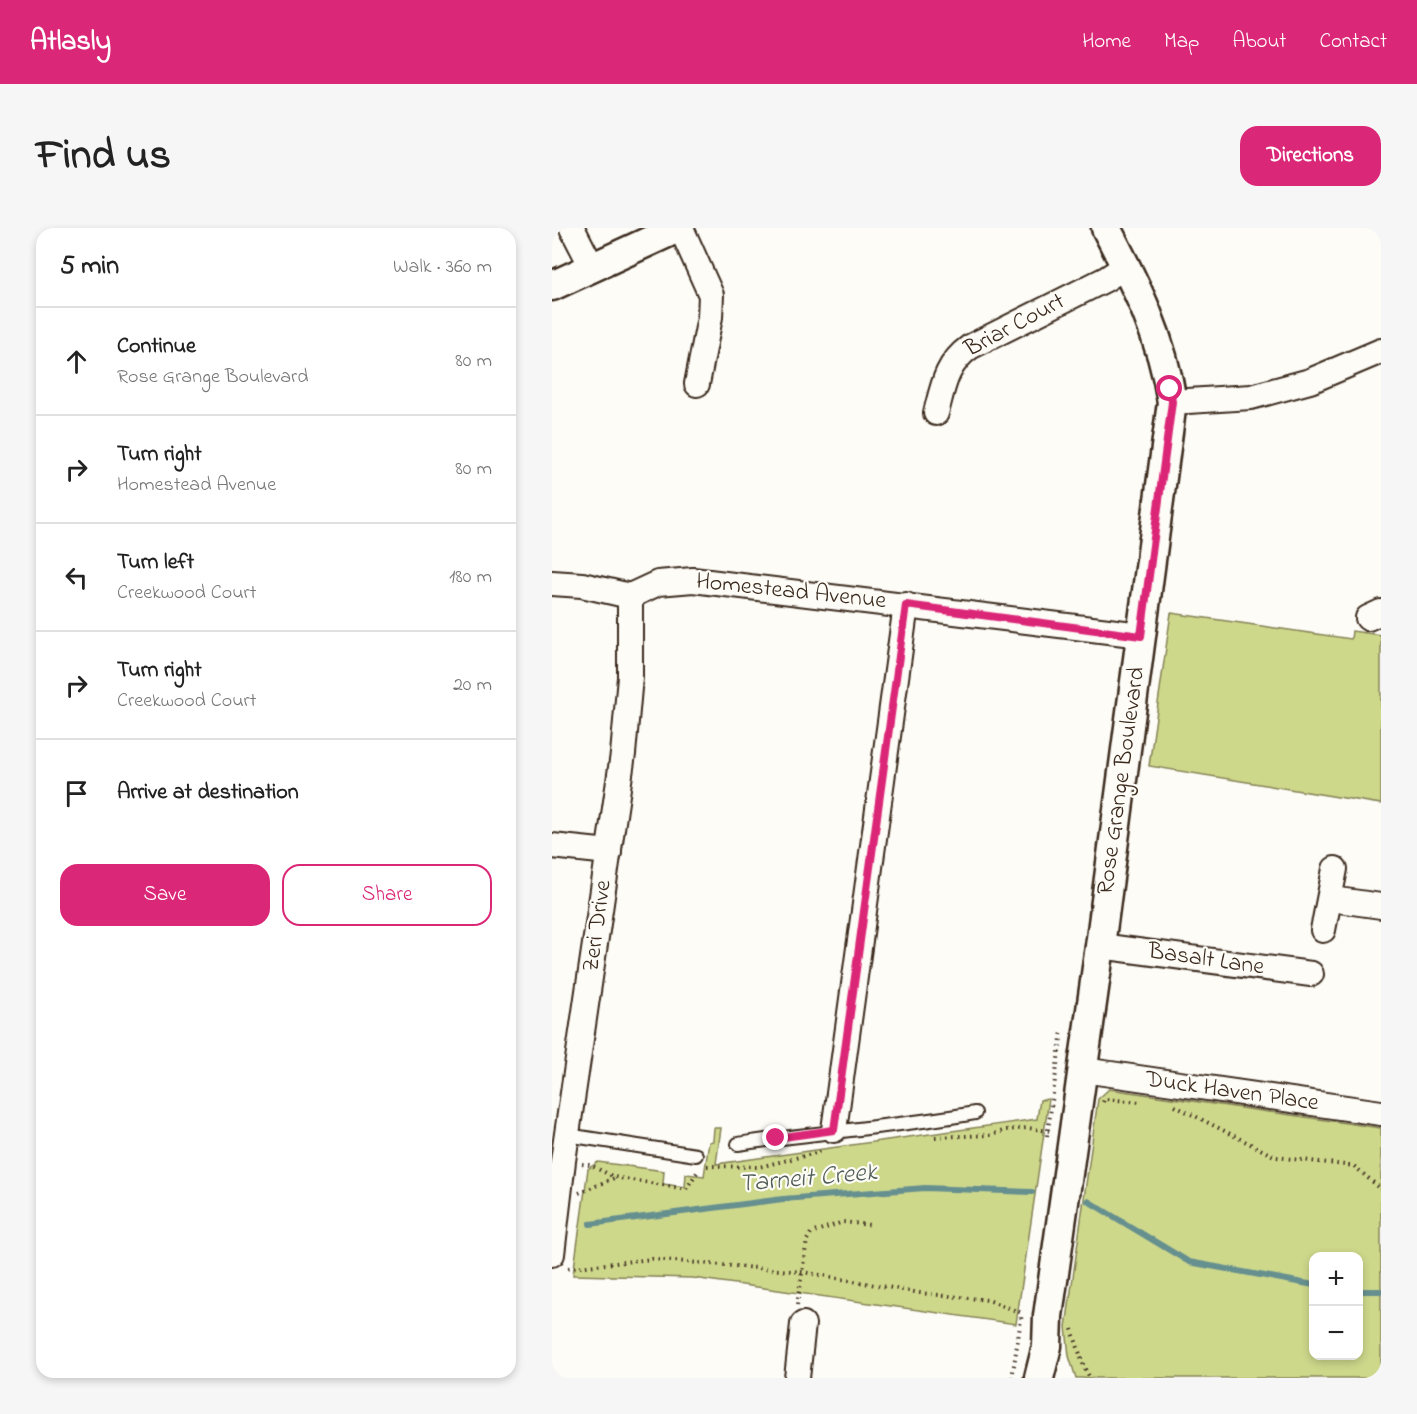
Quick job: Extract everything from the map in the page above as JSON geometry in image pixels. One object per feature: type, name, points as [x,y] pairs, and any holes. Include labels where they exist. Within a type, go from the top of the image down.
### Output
[{"type":"street","points":[[572,228],[593,269]]},
{"type":"street","points":[[552,286],[679,228],[711,295],[710,317],[698,384]]},
{"type":"street","name":"Rose Grange Boulevard","points":[[1056,1378],[1047,1346],[1031,1310],[1061,1131],[1083,1070],[1172,402],[1161,346],[1126,266],[1106,228]]},
{"type":"street","name":"Briar Court","points":[[936,413],[949,368],[957,356],[970,347],[1106,279],[1126,266]]},
{"type":"street","points":[[1172,402],[1251,397],[1310,381],[1380,353]]},
{"type":"street","name":"Homestead Avenue","points":[[630,596],[658,583],[693,580],[1141,636]]},
{"type":"street","points":[[552,583],[582,585],[630,596]]},
{"type":"street","name":"Zeri Drive","points":[[557,1261],[560,1200],[557,1160],[567,1136],[609,852],[630,677],[630,596]]},
{"type":"street","points":[[834,1139],[906,605]]},
{"type":"street","points":[[552,846],[609,852]]},
{"type":"street","points":[[1323,930],[1335,869]]},
{"type":"street","points":[[1331,898],[1381,906]]},
{"type":"street","name":"Basalt Lane","points":[[1100,946],[1311,974]]},
{"type":"street","name":"Duck Haven Place","points":[[1083,1070],[1381,1113]]},
{"type":"street","points":[[797,1378],[805,1324]]},
{"type":"street","name":"Rose Grange Boulevard","points":[[1039,1378],[1047,1346]]},
{"type":"lane","points":[[738,1144],[834,1139],[877,1128],[975,1113]]},
{"type":"lane","points":[[567,1136],[696,1155]]},
{"type":"path","points":[[1061,1131],[1063,1020]]},
{"type":"path","points":[[1101,1111],[1104,1100],[1149,1103]]},
{"type":"path","points":[[1172,1105],[1276,1157],[1354,1166],[1381,1189]]},
{"type":"path","points":[[923,1137],[991,1136],[1006,1130],[1028,1128],[1061,1131]]},
{"type":"path","points":[[1046,1142],[1061,1131]]},
{"type":"path","points":[[557,1160],[590,1165],[614,1177],[686,1189],[699,1169],[706,1166],[759,1167],[834,1139]]},
{"type":"path","points":[[560,1200],[614,1177]]},
{"type":"path","points":[[805,1324],[799,1302],[811,1233],[843,1222],[870,1225]]},
{"type":"path","points":[[557,1261],[652,1259],[803,1272],[920,1293],[988,1300],[1031,1310],[1012,1378]]},
{"type":"green space","points":[[1171,613],[1351,639],[1352,631],[1381,635],[1381,804],[1149,766]]},
{"type":"green space","points":[[1109,1089],[1381,1128],[1381,1378],[1076,1378],[1069,1356],[1066,1327],[1098,1099]]},
{"type":"green space","points":[[1049,1099],[1016,1324],[693,1278],[573,1275],[588,1169],[598,1162],[664,1171],[663,1184],[685,1187],[686,1174],[704,1176],[709,1142],[713,1141],[714,1128],[721,1128],[716,1164],[1037,1119],[1040,1100]]},
{"type":"waterway","name":"Tarneit Creek","points":[[590,1224],[783,1199],[925,1188],[1032,1192]]},
{"type":"waterway","name":"Tarneit Creek","points":[[1088,1201],[1189,1262],[1309,1284]]},
{"type":"waterway","name":"Tarneit Creek","points":[[1363,1291],[1381,1291]]},
{"type":"route","points":[[776,1138],[834,1130],[906,605],[1141,636],[1172,402],[1170,389]]}]
